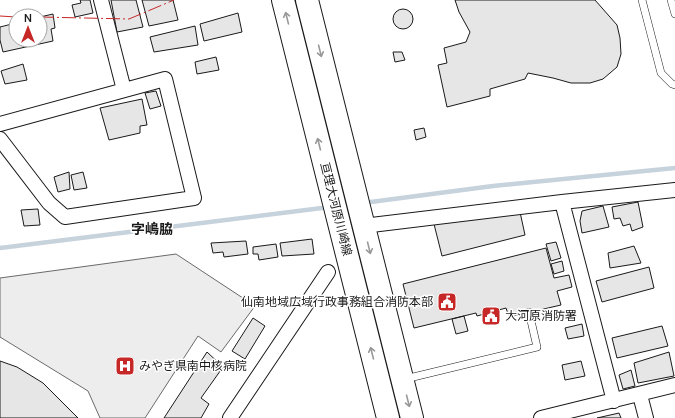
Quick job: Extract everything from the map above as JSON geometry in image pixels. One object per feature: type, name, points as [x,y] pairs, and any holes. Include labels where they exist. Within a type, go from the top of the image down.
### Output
[{"type":"main road","name":"亘理大河原川崎線","points":[[282,0],[388,418]]},
{"type":"main road","name":"亘理大河原川崎線","points":[[307,0],[412,418]]},
{"type":"street","points":[[101,0],[124,90]]},
{"type":"street","points":[[0,124],[164,79],[194,198],[65,217],[49,203],[0,139]]},
{"type":"street","points":[[359,210],[562,202],[675,190]]},
{"type":"street","points":[[562,202],[614,400]]},
{"type":"street","points":[[230,418],[328,272]]},
{"type":"street","points":[[380,385],[402,379]]},
{"type":"street","points":[[541,418],[675,385]]},
{"type":"street","points":[[640,394],[646,418]]},
{"type":"lane","points":[[642,0],[661,73],[675,85]]},
{"type":"lane","points":[[671,0],[675,14]]},
{"type":"lane","points":[[402,379],[537,347],[529,312]]},
{"type":"shaded area","name":"みやぎ県南中核病院","points":[[176,254],[255,306],[221,352],[198,336],[145,418],[100,418],[88,391],[0,337],[0,278]]},
{"type":"building","points":[[80,0],[90,0],[93,13],[75,17],[72,5],[81,3]]},
{"type":"building","points":[[111,0],[136,0],[143,27],[117,32]]},
{"type":"building","points":[[142,0],[173,0],[178,20],[149,26]]},
{"type":"building","points":[[455,0],[595,0],[617,25],[621,54],[617,67],[603,79],[590,83],[571,83],[528,73],[525,79],[490,89],[490,96],[447,107],[438,65],[447,63],[444,48],[466,42],[470,32],[459,12]]},
{"type":"building","points":[[403,9],[410,12],[413,19],[410,26],[403,29],[396,26],[393,19],[396,12]]},
{"type":"building","points":[[238,13],[242,32],[204,41],[200,24]]},
{"type":"building","points":[[53,14],[55,28],[51,29],[53,41],[48,42],[48,15]]},
{"type":"building","points":[[8,25],[8,48],[21,48],[3,52],[0,40],[0,27]]},
{"type":"building","points":[[195,26],[198,45],[154,52],[150,37]]},
{"type":"building","points":[[393,52],[402,52],[405,60],[395,62]]},
{"type":"building","points":[[216,57],[219,70],[197,74],[195,62]]},
{"type":"building","points":[[23,64],[27,80],[5,84],[1,71]]},
{"type":"building","points":[[156,91],[161,106],[150,109],[145,93]]},
{"type":"building","points":[[142,99],[147,125],[140,126],[140,133],[109,140],[100,108]]},
{"type":"building","points":[[424,128],[426,137],[416,140],[414,130]]},
{"type":"building","points":[[69,172],[70,189],[58,192],[54,177]]},
{"type":"building","points":[[83,172],[87,188],[74,190],[71,175]]},
{"type":"building","points":[[638,202],[643,227],[632,231],[630,224],[623,226],[620,218],[614,219],[612,207]]},
{"type":"building","points":[[603,206],[609,227],[582,233],[580,221],[582,211]]},
{"type":"building","points":[[38,209],[40,225],[24,226],[21,210]]},
{"type":"building","points":[[520,212],[525,235],[442,256],[434,224]]},
{"type":"building","points":[[312,239],[314,254],[282,256],[280,243]]},
{"type":"building","points":[[246,241],[248,254],[224,257],[223,252],[213,253],[211,243]]},
{"type":"building","points":[[556,242],[561,258],[551,261],[546,244]]},
{"type":"building","points":[[276,244],[278,257],[259,260],[258,254],[253,254],[253,247]]},
{"type":"building","points":[[634,246],[641,263],[610,268],[608,253]]},
{"type":"building","points":[[546,248],[554,278],[569,275],[572,287],[557,291],[561,305],[509,317],[506,308],[477,316],[476,313],[414,328],[403,284]]},
{"type":"building","points":[[562,261],[564,271],[554,274],[551,264]]},
{"type":"building","points":[[649,267],[654,288],[602,302],[596,281]]},
{"type":"building","points":[[464,316],[468,331],[456,334],[452,319]]},
{"type":"building","points":[[253,318],[265,326],[245,359],[232,351]]},
{"type":"building","points":[[582,324],[584,336],[568,339],[565,328]]},
{"type":"building","points":[[662,326],[668,346],[617,358],[612,338]]},
{"type":"building","points":[[207,352],[223,367],[201,398],[209,404],[201,418],[164,418]]},
{"type":"building","points":[[669,352],[674,376],[638,383],[634,363]]},
{"type":"building","points":[[0,361],[17,367],[43,383],[78,418],[0,418]]},
{"type":"building","points":[[581,361],[585,376],[565,380],[562,365]]},
{"type":"building","points":[[631,370],[635,386],[623,389],[619,375]]},
{"type":"building","points":[[619,413],[621,418],[597,418]]},
{"type":"waterway","points":[[363,203],[493,186],[675,168]]},
{"type":"waterway","points":[[0,248],[330,207]]},
{"type":"power","points":[[48,17],[129,19],[174,0]]},
{"type":"power","points":[[0,16],[8,16]]},
{"type":"place","name":"仙南地域広域行政事務組合消防本部","points":[[447,302]]},
{"type":"place","name":"大河原消防署","points":[[491,316]]},
{"type":"place","name":"みやぎ県南中核病院","points":[[125,366]]},
{"type":"district","name":"字嶋脇","points":[[152,229]]}]
